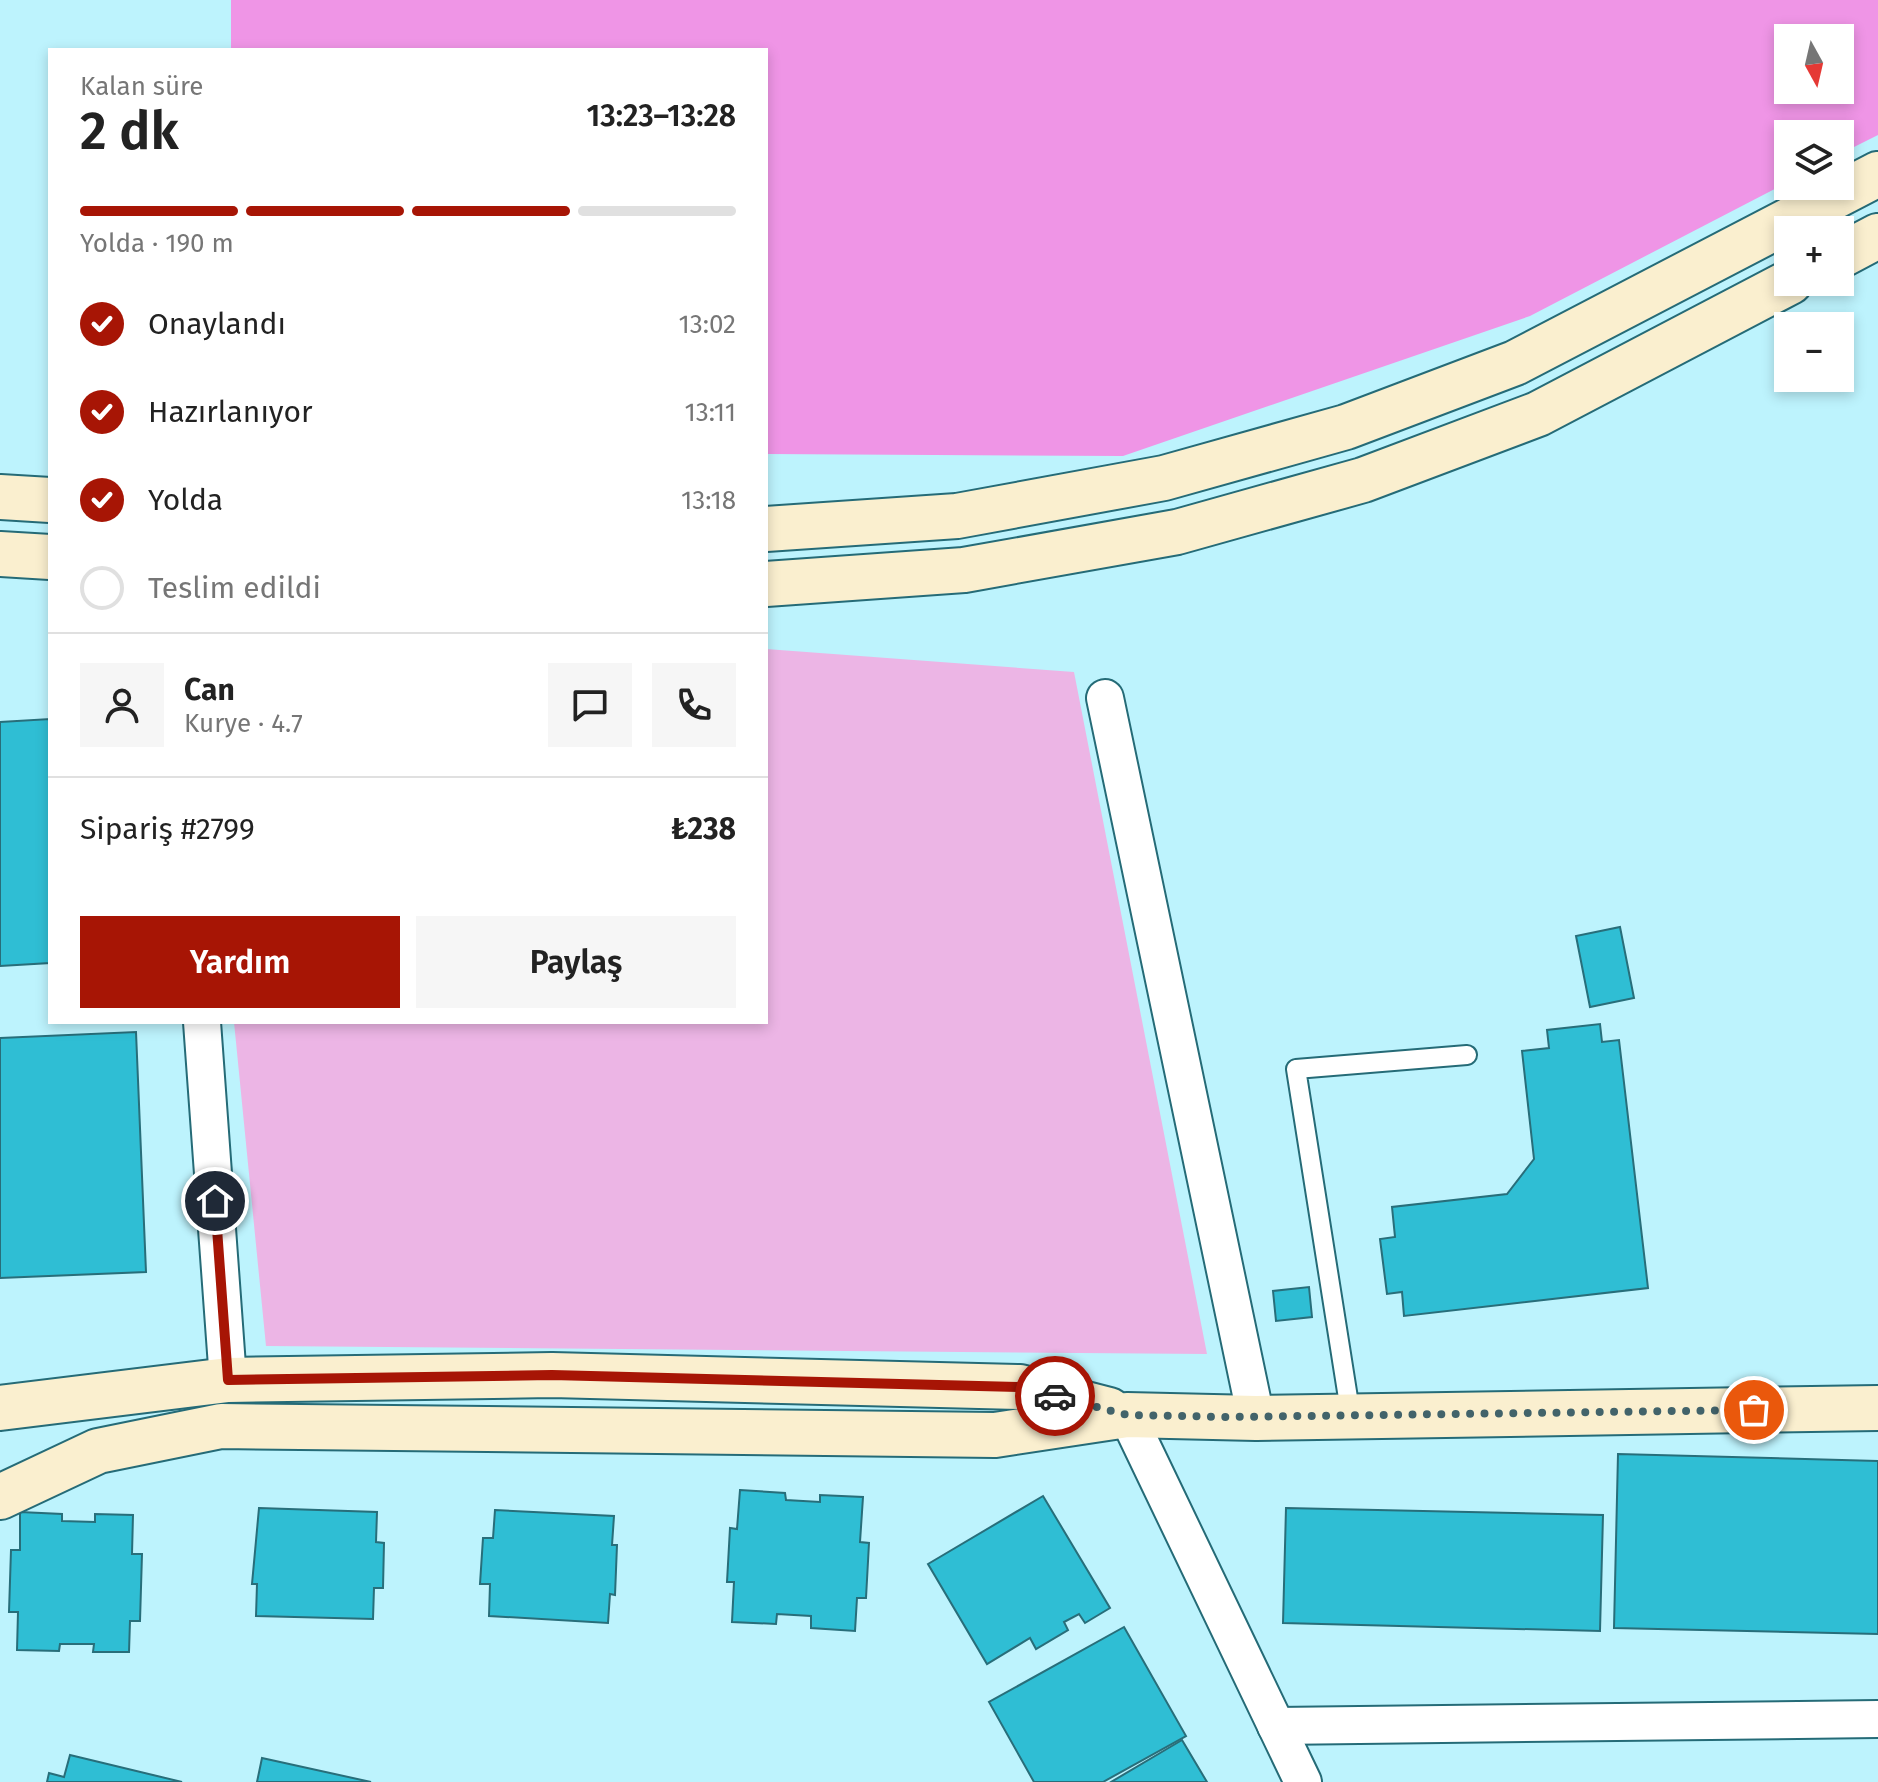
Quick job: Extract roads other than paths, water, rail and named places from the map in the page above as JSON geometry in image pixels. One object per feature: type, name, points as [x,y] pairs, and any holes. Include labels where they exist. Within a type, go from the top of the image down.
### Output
[{"type":"street","points":[[768,529],[957,516],[1164,478],[1346,427],[1515,363],[1878,174]]},
{"type":"street","points":[[1854,249],[1878,236]]},
{"type":"street","points":[[768,584],[979,568],[1177,532],[1349,484],[1538,414],[1774,290]]},
{"type":"street","points":[[0,497],[48,500]]},
{"type":"street","points":[[0,554],[48,557]]},
{"type":"street","points":[[1105,698],[1256,1418]]},
{"type":"street","points":[[202,1024],[228,1380]]},
{"type":"street","points":[[0,1408],[228,1380],[552,1375],[1020,1387],[1127,1415],[1303,1782]]},
{"type":"street","points":[[0,1497],[98,1451],[221,1426],[995,1435],[1127,1415],[1256,1418],[1878,1408]]},
{"type":"street","points":[[1276,1726],[1878,1719]]},
{"type":"lane","points":[[1351,1417],[1296,1069],[1467,1055]]}]
